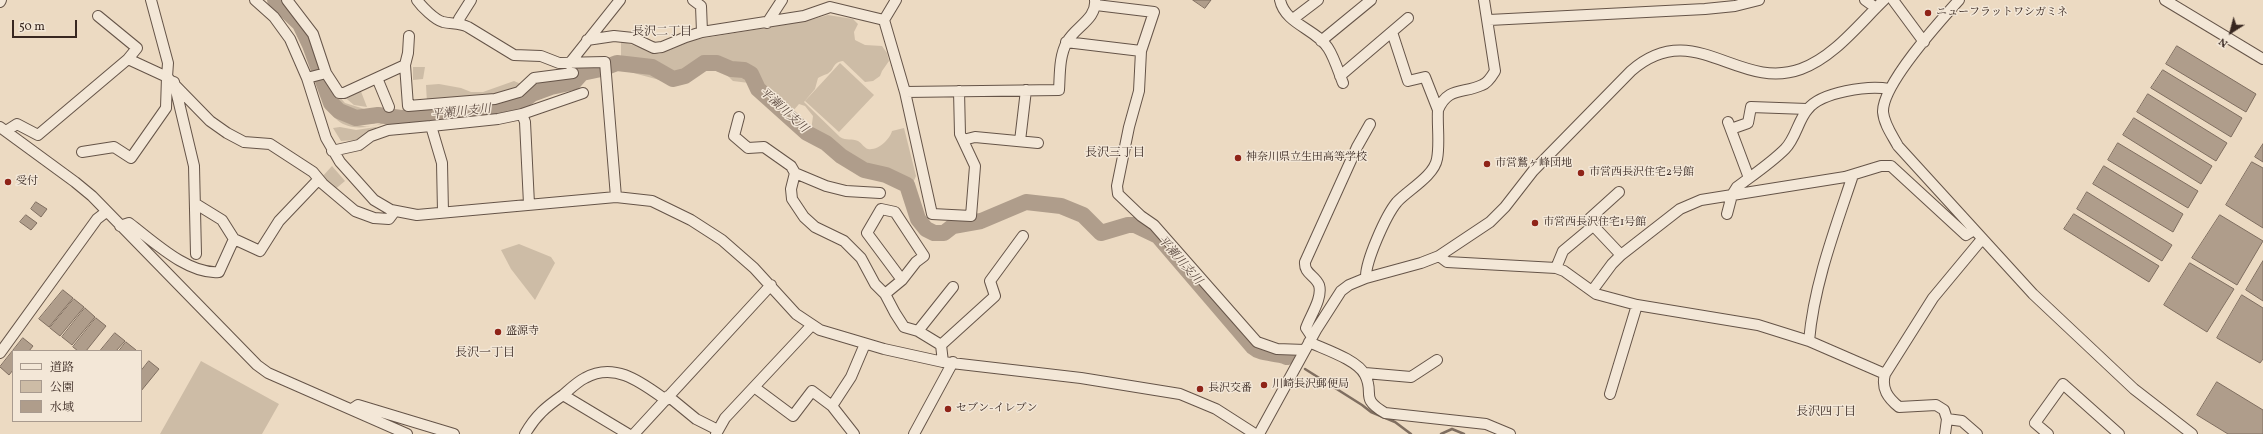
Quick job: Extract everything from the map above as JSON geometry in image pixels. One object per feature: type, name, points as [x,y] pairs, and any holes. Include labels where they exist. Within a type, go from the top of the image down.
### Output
[{"type":"street","points":[[151,0],[168,63],[170,79],[194,166],[196,254]]},
{"type":"street","points":[[255,0],[274,17],[318,75],[339,93],[378,78],[405,65]]},
{"type":"street","points":[[287,0],[313,34],[318,75],[319,117],[332,151],[354,179],[374,200],[396,210],[417,215],[616,197],[636,198],[652,201],[682,215],[722,240],[754,268],[796,314],[812,325],[835,336],[948,362],[1088,379],[1180,394],[1216,409],[1256,434]]},
{"type":"street","points":[[417,0],[420,5],[442,22],[460,24],[514,55],[541,56],[571,68]]},
{"type":"street","points":[[460,24],[460,19],[471,0]]},
{"type":"street","points":[[571,68],[587,40],[620,0]]},
{"type":"street","points":[[693,0],[701,6],[702,32]]},
{"type":"street","points":[[767,23],[782,0]]},
{"type":"street","points":[[896,0],[884,20],[905,92],[932,214],[971,216],[975,166],[960,134],[959,91]]},
{"type":"street","points":[[1280,0],[1281,6],[1293,19],[1328,48],[1342,80],[1408,18]]},
{"type":"street","points":[[1293,19],[1318,0]]},
{"type":"street","points":[[1321,41],[1371,0]]},
{"type":"street","points":[[1438,110],[1447,96],[1482,86],[1495,71],[1489,20],[1484,0]]},
{"type":"street","points":[[1866,0],[1876,8]]},
{"type":"street","points":[[1259,434],[1295,368],[1338,295],[1349,285],[1366,278],[1421,263],[1439,256],[1472,236],[1498,215],[1533,172],[1632,71],[1646,59],[1662,52],[1679,49],[1694,51],[1756,71],[1774,74],[1788,73],[1801,69],[1825,55],[1884,0]]},
{"type":"street","points":[[1893,0],[1924,42]]},
{"type":"street","points":[[1959,0],[1924,42],[1889,89],[1883,111],[1886,126],[1898,146],[2033,294],[2134,390],[2189,433]]},
{"type":"street","points":[[2165,0],[2263,60]]},
{"type":"street","points":[[1489,20],[1705,9],[1753,1]]},
{"type":"street","points":[[905,92],[1059,90],[1063,52],[1066,42],[1089,18],[1096,3],[1154,12],[1141,51],[1139,91],[1129,127],[1117,186],[1118,194],[1154,226],[1257,342],[1277,349],[1307,347],[1338,354],[1365,373],[1412,377],[1437,360]]},
{"type":"street","points":[[587,40],[614,36],[633,38],[654,48],[662,47],[686,36],[702,32],[804,16],[832,4],[884,20]]},
{"type":"street","points":[[3,129],[17,124],[38,135],[128,59],[137,48],[98,16]]},
{"type":"street","points":[[1366,278],[1365,268],[1386,218],[1398,201],[1423,180],[1437,160],[1438,110],[1425,77],[1408,81],[1392,32]]},
{"type":"street","points":[[408,36],[408,53],[405,65],[408,106],[495,99],[519,92],[534,78],[571,68],[605,62],[616,197]]},
{"type":"street","points":[[1066,42],[1141,51]]},
{"type":"street","points":[[128,59],[170,79],[210,121],[227,134],[244,142],[270,144],[313,172],[318,179],[355,211],[374,218],[390,219],[396,210]]},
{"type":"street","points":[[378,78],[389,107]]},
{"type":"street","points":[[82,152],[114,147],[132,158],[166,108],[170,79]]},
{"type":"street","points":[[1728,214],[1732,195],[1737,187],[1785,149],[1807,109],[1813,103],[1851,89],[1876,86],[1889,89]]},
{"type":"street","points":[[1020,141],[1026,90]]},
{"type":"street","points":[[332,151],[359,145],[371,136],[388,130],[498,119],[522,114],[583,93]]},
{"type":"street","points":[[1749,178],[1730,126],[1748,123],[1751,108],[1807,109]]},
{"type":"street","points":[[522,114],[525,122],[529,204]]},
{"type":"street","points":[[739,117],[734,136],[748,148],[764,147],[791,166],[794,173],[790,189],[792,199],[804,217],[815,227],[844,241],[861,258],[875,284],[885,294],[895,314],[904,327],[918,331],[941,345],[948,362],[914,434]]},
{"type":"street","points":[[1307,347],[1306,328],[1318,301],[1319,285],[1307,273],[1305,262],[1357,147],[1370,124]]},
{"type":"street","points":[[430,126],[442,163],[443,212]]},
{"type":"street","points":[[3,129],[75,182],[257,365],[268,373],[407,434]]},
{"type":"street","points":[[963,140],[975,137],[1038,143]]},
{"type":"street","points":[[1592,291],[1612,264],[1621,255],[1680,209],[1701,200],[1854,175],[1881,166],[1891,166],[1966,235],[1974,230]]},
{"type":"street","points":[[794,173],[833,188],[880,193]]},
{"type":"street","points":[[1809,341],[1811,319],[1831,240],[1854,175]]},
{"type":"street","points":[[196,204],[222,220],[234,239],[260,251],[279,221],[318,179]]},
{"type":"street","points":[[1619,192],[1588,220],[1621,255]]},
{"type":"street","points":[[885,294],[902,280],[916,262],[924,256],[895,212],[881,209],[867,233],[902,280]]},
{"type":"street","points":[[0,353],[97,219],[106,212]]},
{"type":"street","points":[[120,226],[129,223],[189,266],[207,273],[219,272],[234,239]]},
{"type":"street","points":[[1556,268],[1563,251],[1593,226]]},
{"type":"street","points":[[941,345],[995,296],[990,281],[1023,236]]},
{"type":"street","points":[[1945,434],[1947,419],[1942,407],[1936,405],[1899,407],[1891,401],[1885,392],[1882,382],[1884,374],[1933,298],[1982,239]]},
{"type":"street","points":[[1439,256],[1447,262],[1556,268],[1564,271],[1596,294],[1637,305],[1758,325],[1809,341],[1884,374]]},
{"type":"street","points":[[634,434],[770,285]]},
{"type":"street","points":[[918,331],[953,287]]},
{"type":"street","points":[[1610,394],[1637,305]]},
{"type":"street","points":[[526,434],[533,419],[585,378],[596,374],[610,372],[627,375],[637,379],[717,432],[725,418],[812,325]]},
{"type":"street","points":[[832,406],[851,377],[865,344]]},
{"type":"street","points":[[1365,373],[1368,384],[1368,398],[1374,407],[1385,413],[1486,424],[1510,434]]},
{"type":"street","points":[[2048,434],[2035,423],[2063,384],[2119,434]]},
{"type":"street","points":[[754,387],[793,416],[812,391],[832,406],[854,434]]},
{"type":"street","points":[[563,395],[628,434]]},
{"type":"street","points":[[352,409],[358,405],[454,434]]},
{"type":"street","points":[[1947,419],[1962,421],[1977,434]]},
{"type":"green space","points":[[828,15],[853,19],[858,24],[854,32],[855,40],[865,45],[882,46],[887,53],[889,61],[880,76],[873,81],[865,82],[843,61],[839,62],[835,64],[830,72],[818,78],[815,89],[804,102],[840,137],[858,141],[868,149],[876,148],[883,144],[892,131],[904,128],[916,176],[912,185],[901,189],[891,181],[852,167],[835,153],[813,142],[811,131],[813,116],[805,106],[799,104],[793,111],[787,111],[762,89],[749,83],[733,81],[727,75],[716,69],[696,72],[678,85],[626,71],[621,59],[621,41],[659,54],[693,40],[807,21]]},
{"type":"green space","points":[[840,63],[874,95],[839,132],[805,101]]},
{"type":"green space","points":[[413,67],[425,67],[423,79],[413,80]]},
{"type":"green space","points":[[324,79],[345,103],[371,111],[396,109],[371,114],[350,114],[335,104]]},
{"type":"green space","points":[[514,81],[521,84],[515,88],[515,92],[427,103],[426,85],[439,84],[461,88],[471,92],[483,92]]},
{"type":"green space","points":[[360,89],[367,107],[354,105],[342,95]]},
{"type":"green space","points":[[323,95],[333,110],[355,120],[357,125],[368,127],[350,126],[341,123],[334,117],[328,108]]},
{"type":"green space","points":[[373,118],[383,119],[369,124],[359,124],[357,120]]},
{"type":"green space","points":[[389,119],[393,121],[381,124],[373,126],[380,124],[383,120]]},
{"type":"green space","points":[[340,127],[356,130],[376,127],[377,130],[357,140],[341,141],[333,128]]},
{"type":"green space","points":[[332,166],[345,181],[333,191],[322,177]]},
{"type":"green space","points":[[519,244],[551,257],[555,263],[535,300],[511,269],[501,250]]},
{"type":"green space","points":[[201,361],[279,404],[262,434],[160,434]]},
{"type":"water","points":[[1193,0],[1211,0],[1205,8]]},
{"type":"water","points":[[2177,46],[2256,94],[2246,112],[2166,64]]},
{"type":"water","points":[[2163,70],[2242,118],[2231,137],[2151,88]]},
{"type":"water","points":[[2148,94],[2227,143],[2216,161],[2137,112]]},
{"type":"water","points":[[2134,118],[2212,166],[2201,184],[2123,135]]},
{"type":"water","points":[[2118,143],[2198,191],[2188,208],[2108,160]]},
{"type":"water","points":[[2263,144],[2263,162],[2255,157]]},
{"type":"water","points":[[2252,162],[2263,168],[2263,228],[2226,205]]},
{"type":"water","points":[[2104,166],[2183,214],[2173,232],[2093,184]]},
{"type":"water","points":[[2087,192],[2172,245],[2162,261],[2077,209]]},
{"type":"water","points":[[36,202],[47,209],[41,217],[31,209]]},
{"type":"water","points":[[2074,214],[2159,266],[2149,282],[2064,229]]},
{"type":"water","points":[[26,215],[37,223],[31,230],[20,222]]},
{"type":"water","points":[[2220,215],[2263,241],[2237,285],[2192,258]]},
{"type":"water","points":[[2263,261],[2263,301],[2246,290]]},
{"type":"water","points":[[2190,263],[2234,289],[2207,332],[2164,305]]},
{"type":"water","points":[[63,290],[73,298],[49,327],[39,319]]},
{"type":"water","points":[[2242,295],[2263,308],[2263,359],[2260,363],[2217,338]]},
{"type":"water","points":[[74,299],[84,307],[60,336],[50,328]]},
{"type":"water","points":[[85,308],[95,317],[72,345],[62,337]]},
{"type":"water","points":[[96,318],[106,326],[87,350],[77,350],[73,347]]},
{"type":"water","points":[[115,333],[125,341],[117,350],[101,350]]},
{"type":"water","points":[[23,338],[33,346],[30,350],[13,350]]},
{"type":"water","points":[[126,342],[136,350],[120,350]]},
{"type":"water","points":[[12,352],[12,371],[9,375],[0,367]]},
{"type":"water","points":[[149,361],[159,369],[142,390],[142,370]]},
{"type":"water","points":[[2217,382],[2263,410],[2263,434],[2228,434],[2197,415]]},
{"type":"waterway","name":"平瀬川支川","points":[[275,0],[300,24],[310,45],[331,103],[339,111],[356,118],[378,115],[401,118],[445,116],[499,109],[524,100],[532,94],[551,87],[574,82],[582,73],[601,69],[617,63],[652,67],[673,79],[685,76],[704,63],[717,63],[731,69],[744,70],[751,74],[758,89],[807,133],[826,143],[841,156],[864,170],[886,175],[907,185],[918,219],[926,229],[934,233],[944,233],[953,226],[981,221],[1026,202],[1061,206],[1083,215],[1101,233],[1128,225],[1135,225],[1158,236],[1253,347],[1260,351],[1287,357]]},
{"type":"waterway","name":"平瀬川支川","points":[[1287,357],[1295,361]]},
{"type":"waterway","name":"平瀬川支川","points":[[1305,369],[1371,412],[1395,422],[1411,434]]},
{"type":"waterway","name":"平瀬川支川","points":[[1441,434],[1452,429],[1464,434]]},
{"type":"place","name":"ニューフラットワシガミネ","points":[[1928,13]]},
{"type":"place","name":"神奈川県立生田高等学校","points":[[1238,158]]},
{"type":"place","name":"市営鷲ヶ峰団地","points":[[1487,164]]},
{"type":"place","name":"市営西長沢住宅2号館","points":[[1581,173]]},
{"type":"place","name":"受付","points":[[8,182]]},
{"type":"place","name":"市営西長沢住宅1号館","points":[[1535,223]]},
{"type":"place","name":"盛源寺","points":[[498,332]]},
{"type":"place","name":"川崎長沢郵便局","points":[[1264,385]]},
{"type":"place","name":"長沢交番","points":[[1200,389]]},
{"type":"place","name":"セブン-イレブン","points":[[948,409]]},
{"type":"district","name":"長沢二丁目","points":[[662,33]]},
{"type":"district","name":"長沢三丁目","points":[[1115,154]]},
{"type":"district","name":"長沢一丁目","points":[[485,354]]},
{"type":"district","name":"長沢四丁目","points":[[1826,413]]}]
